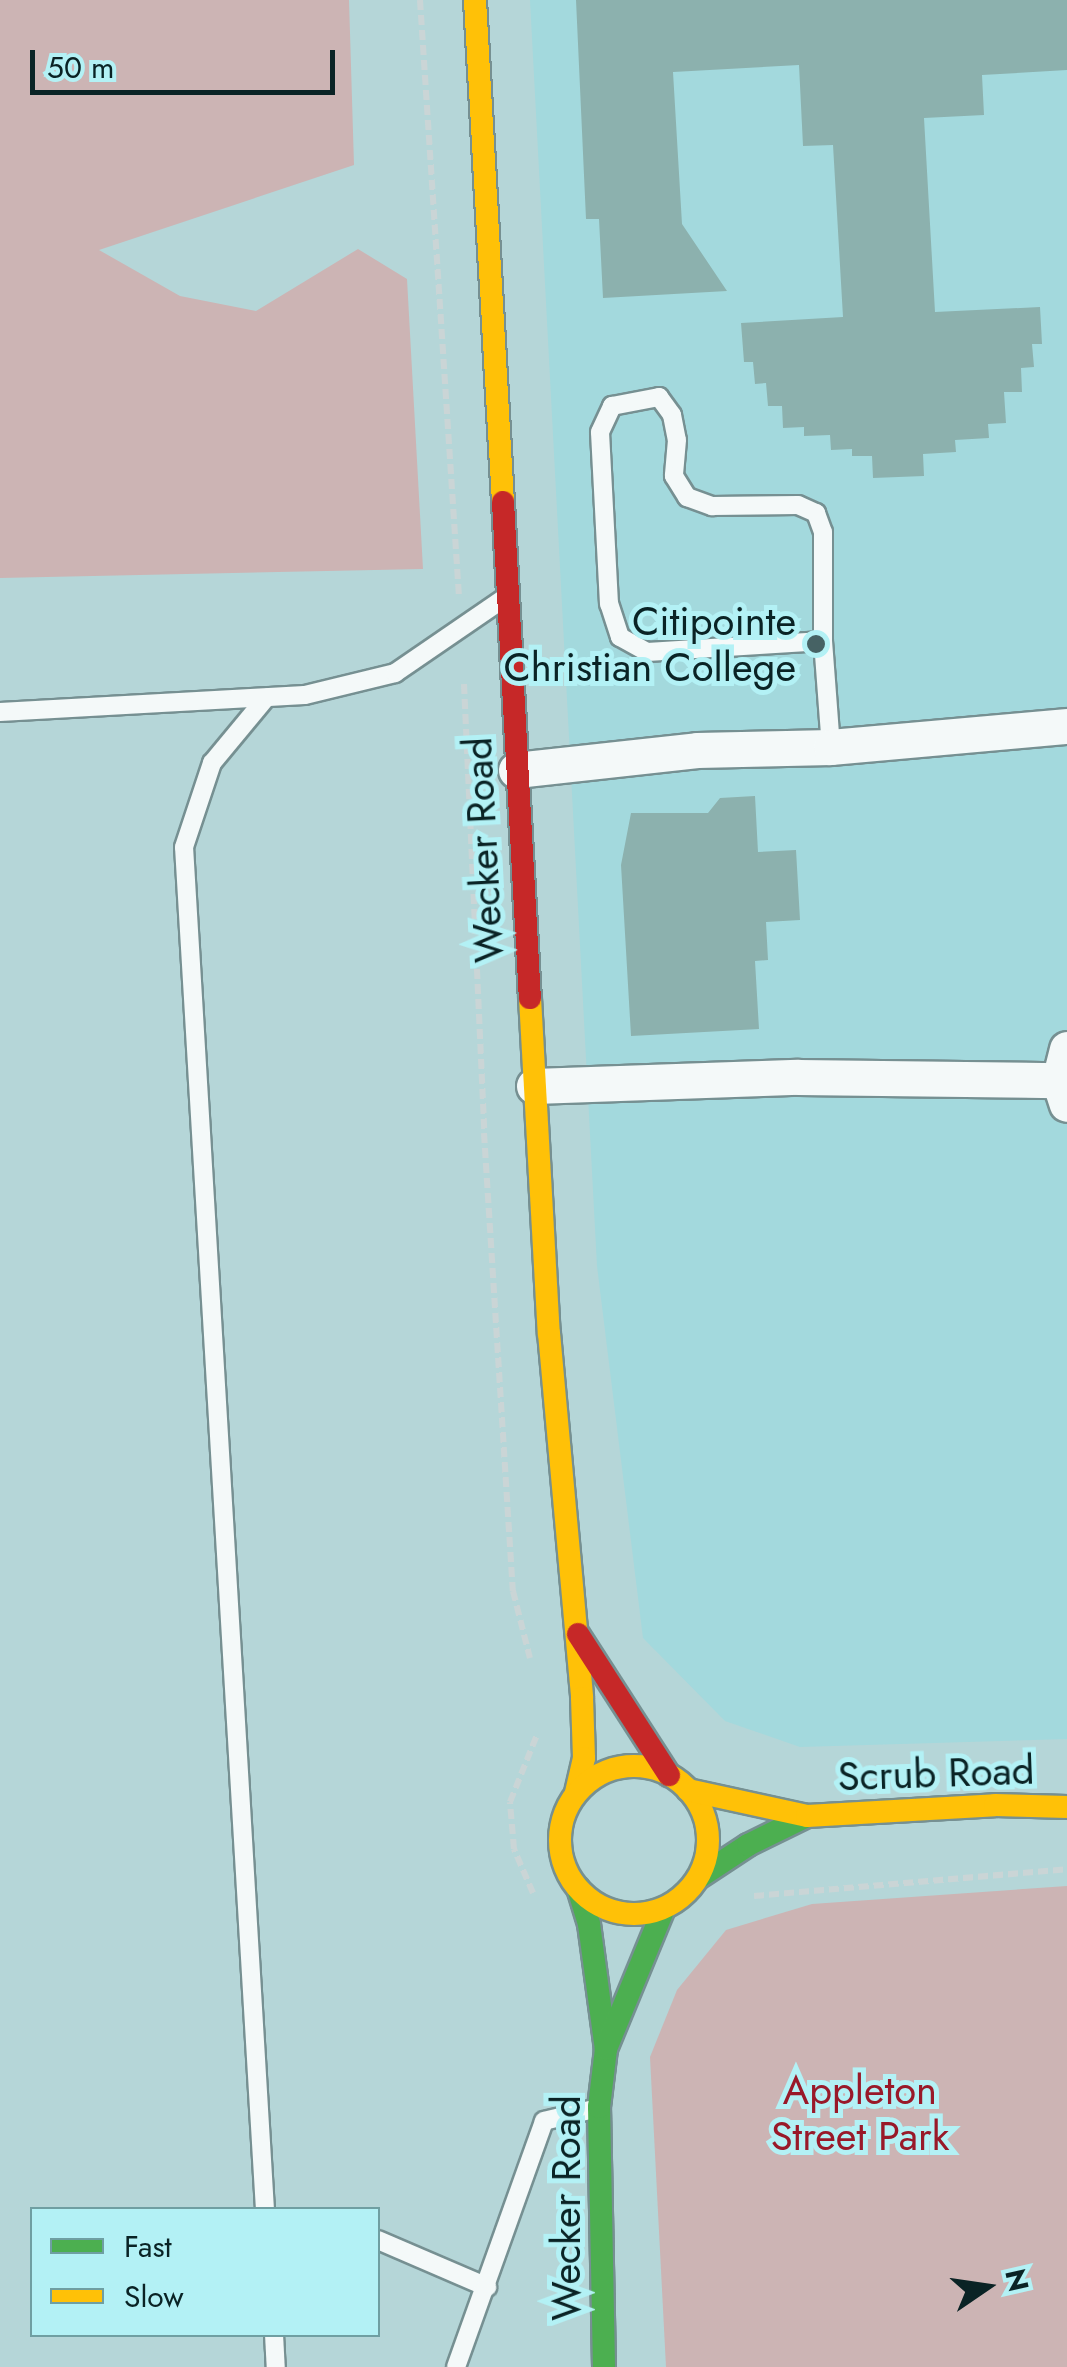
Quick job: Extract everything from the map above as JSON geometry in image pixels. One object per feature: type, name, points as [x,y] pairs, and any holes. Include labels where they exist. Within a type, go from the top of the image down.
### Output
[{"type":"street","name":"Wecker Road","points":[[475,0],[534,1086],[562,1501],[578,1634],[584,1758],[576,1793],[564,1816],[560,1841],[565,1866],[578,1888],[589,1924],[606,2049],[599,2108],[604,2367]]},
{"type":"street","points":[[516,770],[697,750],[831,747],[1067,726]]},
{"type":"street","points":[[534,1086],[798,1077],[1064,1077]]},
{"type":"street","name":"Wecker Road","points":[[578,1634],[669,1775],[688,1790],[701,1810],[708,1833],[698,1878],[664,1908],[606,2049]]},
{"type":"street","name":"Wecker Road","points":[[576,1793],[596,1776],[619,1767],[645,1767],[669,1775]]},
{"type":"street","name":"Scrub Road","points":[[688,1790],[807,1816],[995,1805],[1067,1807]]},
{"type":"street","name":"Scrub Road","points":[[698,1878],[748,1845],[807,1816]]},
{"type":"street","points":[[578,1888],[596,1904],[618,1913],[642,1915],[664,1908]]},
{"type":"lane","points":[[823,641],[647,652],[620,637],[610,604],[600,432],[612,406],[659,398],[672,415],[676,440],[674,476],[687,497],[712,506],[798,505],[816,513],[823,532],[823,641],[831,747]]},
{"type":"lane","points":[[0,712],[305,695],[395,673],[507,596]]},
{"type":"lane","points":[[265,2207],[184,847],[212,763],[266,698]]},
{"type":"lane","points":[[456,2367],[544,2121],[599,2108]]},
{"type":"lane","points":[[380,2241],[487,2287]]},
{"type":"lane","points":[[274,2337],[276,2367]]},
{"type":"path","points":[[797,1891],[1067,1868]]},
{"type":"shaded area","name":"Citipointe Christian College","points":[[530,0],[1067,0],[1067,1739],[800,1747],[725,1721],[643,1638],[597,1266]]},
{"type":"green space","points":[[0,0],[349,0],[354,165],[99,250],[180,296],[256,311],[358,249],[407,279],[423,569],[0,578]]},
{"type":"green space","name":"Appleton Street Park","points":[[1067,1886],[1067,2367],[666,2367],[650,2057],[677,1990],[726,1930],[812,1904]]},
{"type":"building","points":[[576,0],[1067,0],[1067,70],[982,75],[984,115],[924,118],[935,312],[1040,307],[1042,344],[1032,344],[1034,367],[1021,368],[1022,392],[1004,392],[1006,423],[988,424],[989,438],[955,440],[956,452],[923,454],[924,476],[873,478],[872,456],[852,456],[852,449],[831,450],[830,435],[804,436],[804,427],[783,428],[782,406],[768,406],[766,383],[755,384],[753,362],[744,362],[741,323],[843,317],[833,145],[803,146],[799,65],[673,72],[682,224],[727,291],[603,298],[599,219],[586,219]]},
{"type":"building","points":[[755,796],[758,852],[796,850],[800,920],[766,922],[768,960],[755,961],[759,1029],[631,1036],[621,865],[631,813],[708,813],[720,798]]},
{"type":"traffic: fast","points":[[698,1878],[748,1845],[807,1816]]},
{"type":"traffic: fast","points":[[578,1888],[589,1924],[606,2049]]},
{"type":"traffic: fast","points":[[604,2367],[599,2107],[606,2049],[664,1908]]},
{"type":"traffic: slow","points":[[475,0],[503,502]]},
{"type":"traffic: slow","points":[[530,998],[549,1333],[582,1698],[584,1758],[576,1793]]},
{"type":"traffic: slow","points":[[634,1766],[662,1772],[686,1788],[702,1812],[708,1840],[702,1868],[686,1892],[662,1908],[634,1914],[606,1908],[582,1892],[566,1868],[560,1840],[566,1812],[582,1788],[606,1772],[634,1766]]},
{"type":"traffic: slow","points":[[688,1790],[807,1816],[995,1805],[1067,1807]]},
{"type":"traffic: jam","points":[[503,502],[530,998]]},
{"type":"traffic: jam","points":[[578,1634],[669,1775]]},
{"type":"place","name":"Citipointe Christian College","points":[[816,644]]}]
